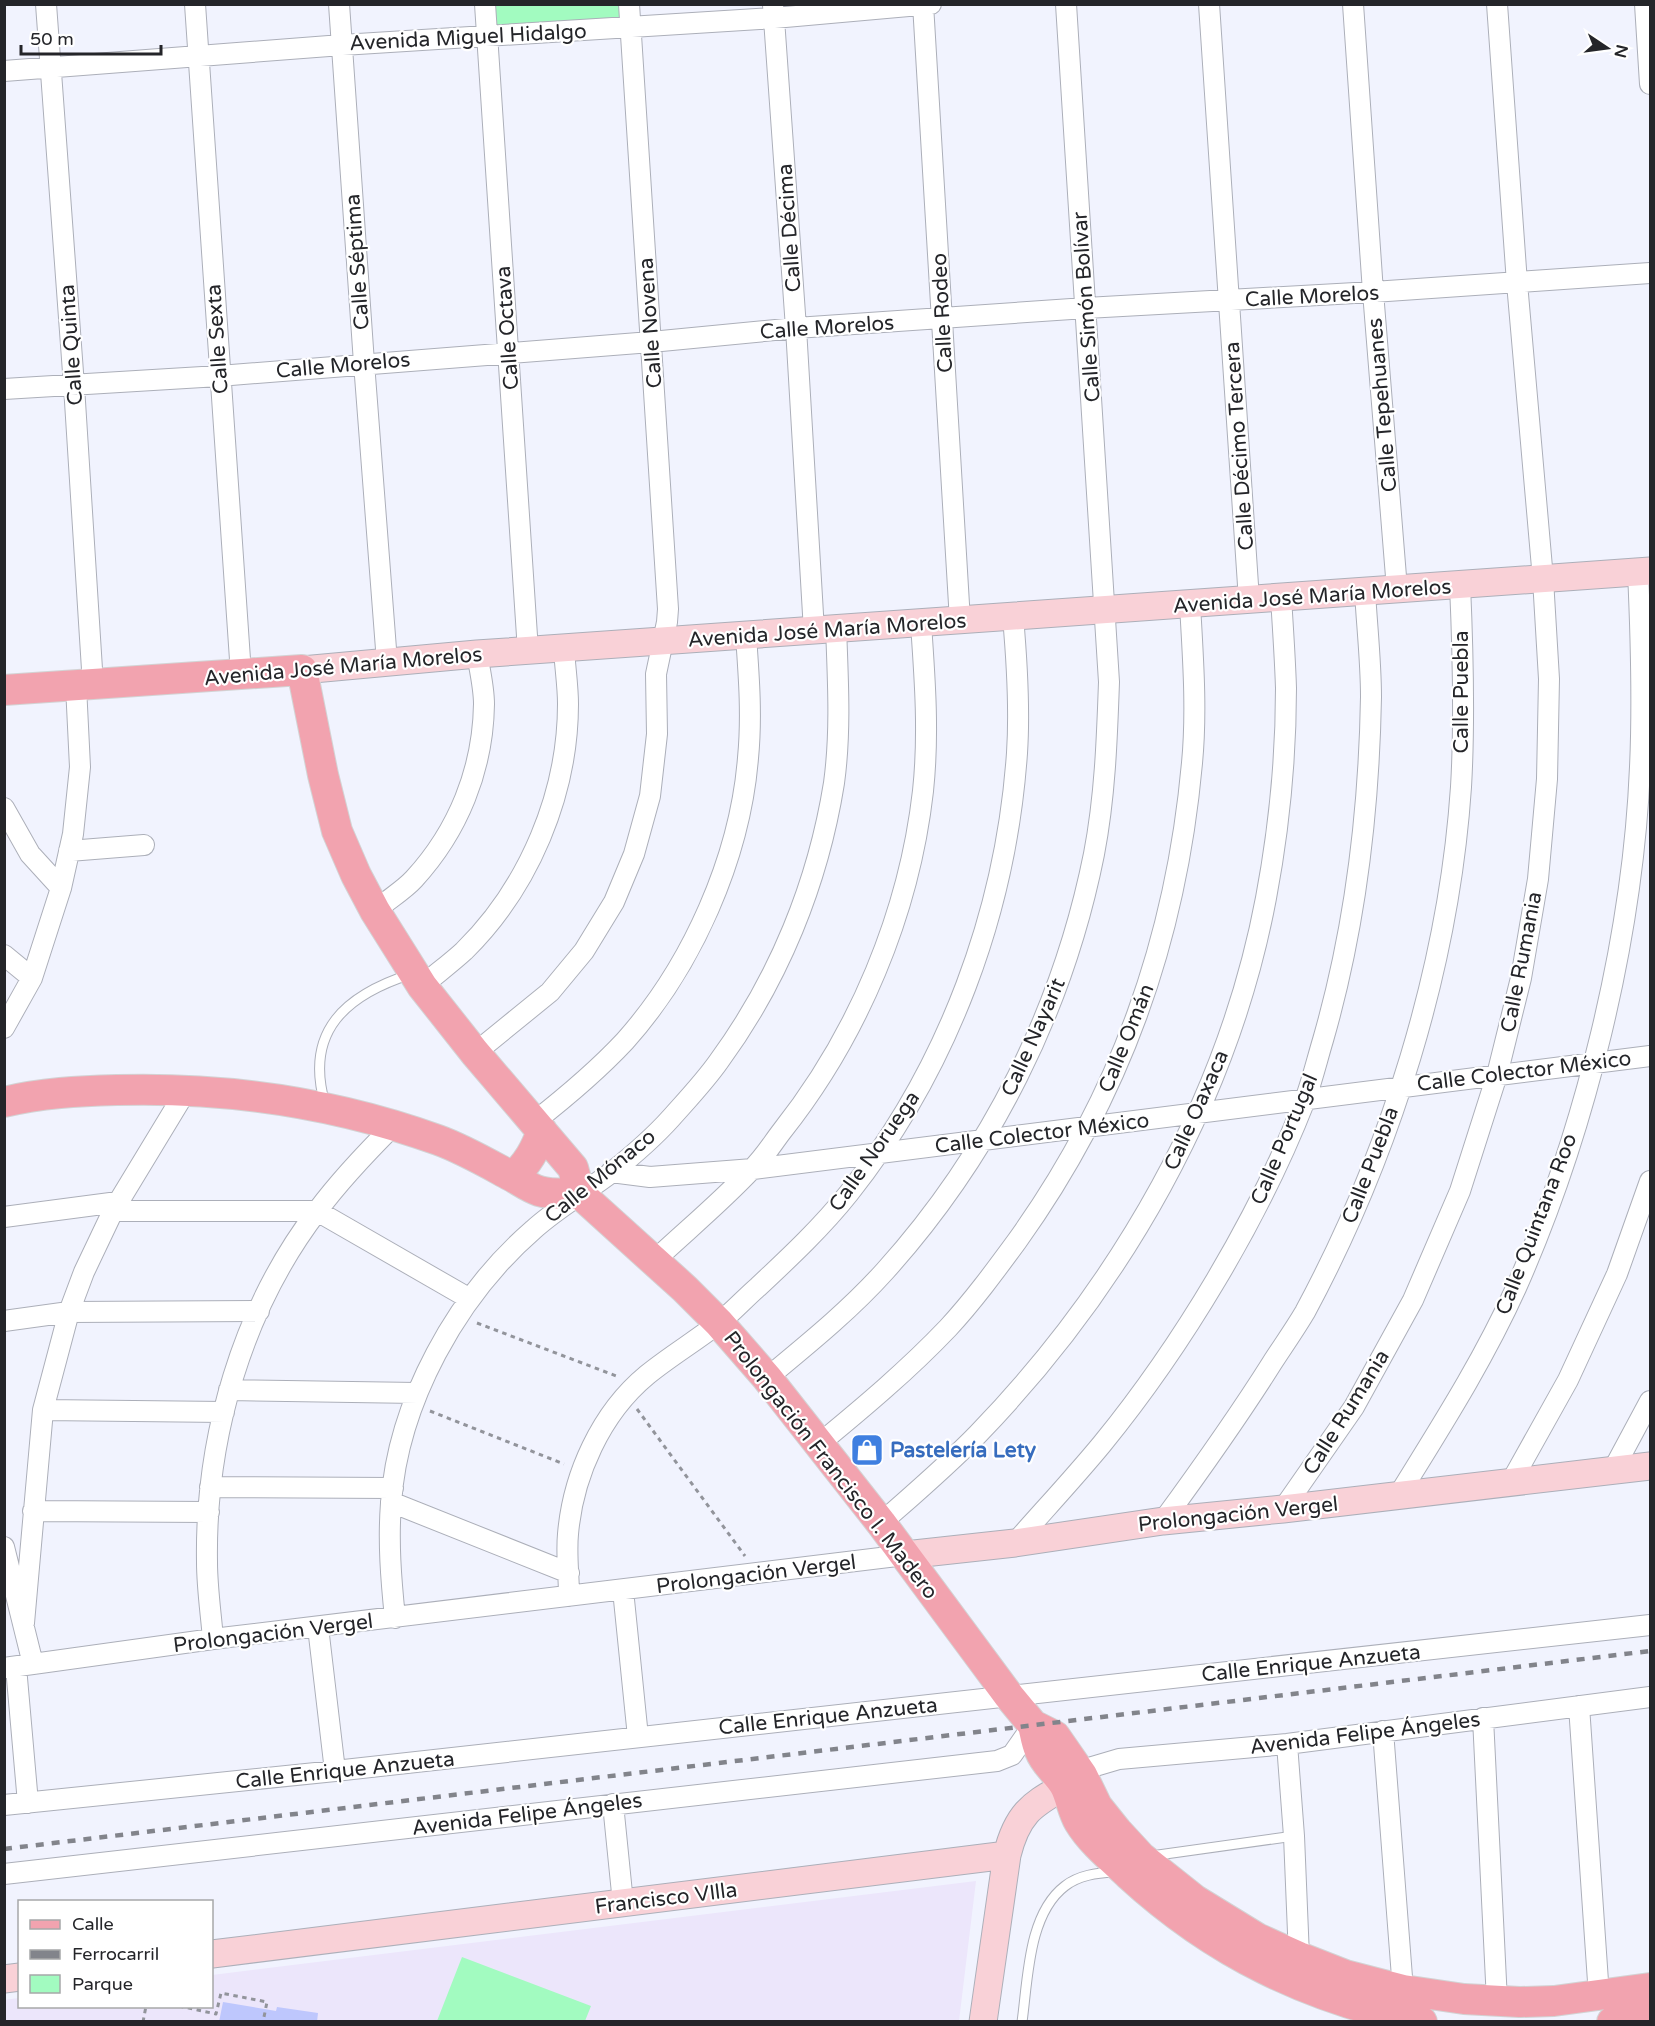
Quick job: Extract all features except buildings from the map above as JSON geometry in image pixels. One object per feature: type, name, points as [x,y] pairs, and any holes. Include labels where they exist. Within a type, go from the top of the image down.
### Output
[{"type":"main road","name":"Avenida José María Morelos","points":[[4,690],[302,670]]},
{"type":"main road","points":[[4,1102],[30,1096],[91,1090],[187,1089],[268,1097],[326,1107],[394,1125],[440,1141],[540,1191],[580,1194],[573,1168],[475,1053],[417,979],[356,875],[337,831],[302,670]]},
{"type":"main road","points":[[513,1177],[526,1165],[535,1150],[538,1127]]},
{"type":"main road","name":"Prolongación Francisco I. Madero","points":[[580,1194],[655,1260],[719,1323],[767,1378],[881,1523],[1009,1696],[1033,1725],[1055,1736],[1074,1781],[1117,1831],[1129,1865],[1148,1892],[1186,1923],[1225,1949],[1266,1971],[1339,2001],[1379,2013],[1422,2022]]},
{"type":"main road","name":"Prolongación Francisco I. Madero","points":[[1129,1865],[1195,1900],[1225,1920],[1299,1957],[1346,1975],[1403,1990],[1452,1998],[1554,2001],[1650,2016]]},
{"type":"main road","name":"Prolongación Francisco I. Madero","points":[[1605,2009],[1650,1988]]},
{"type":"street","name":"Calle Quinta","points":[[4,1028],[32,978],[61,888],[73,834],[80,766],[84,685],[74,386],[46,4]]},
{"type":"street","name":"Calle Sexta","points":[[195,4],[241,674]]},
{"type":"street","name":"Calle Séptima","points":[[339,4],[387,662]]},
{"type":"street","name":"Calle Octava","points":[[485,4],[528,651]]},
{"type":"street","name":"Calle Novena","points":[[475,1053],[550,992],[584,951],[614,902],[634,854],[650,796],[657,734],[656,674],[668,609],[629,4]]},
{"type":"street","name":"Avenida Miguel Hidalgo","points":[[4,70],[342,45],[631,27],[773,11],[931,4]]},
{"type":"street","name":"Calle Simón Bolívar","points":[[1066,4],[1105,610]]},
{"type":"street","name":"Calle Décimo Tercera","points":[[1209,4],[1249,600]]},
{"type":"street","name":"Calle Tepehuanes","points":[[1353,4],[1372,292],[1397,590]]},
{"type":"street","name":"Calle Rumania","points":[[1283,1509],[1354,1407],[1413,1300],[1460,1191],[1497,1075],[1521,978],[1539,868],[1547,779],[1548,690],[1543,579],[1517,283],[1497,4]]},
{"type":"street","points":[[1645,4],[1650,84]]},
{"type":"street","name":"Calle Rodeo","points":[[923,5],[960,621]]},
{"type":"street","name":"Calle Décima","points":[[773,11],[796,328],[825,630]]},
{"type":"street","name":"Calle Morelos","points":[[4,389],[219,376],[651,342],[796,328],[1650,273]]},
{"type":"street","name":"Avenida José María Morelos","points":[[302,670],[477,654],[1644,571]]},
{"type":"street","name":"Calle Quintana Roo","points":[[1398,1496],[1461,1395],[1515,1288],[1559,1177],[1593,1062],[1615,966],[1631,868],[1640,770],[1644,571]]},
{"type":"street","name":"Calle Puebla","points":[[1163,1521],[1238,1418],[1304,1313],[1359,1201],[1401,1087],[1430,989],[1449,889],[1461,788],[1464,687],[1460,585]]},
{"type":"street","name":"Calle Portugal","points":[[1015,1543],[1102,1444],[1177,1341],[1213,1284],[1247,1222],[1278,1162],[1305,1099],[1334,1000],[1355,900],[1366,809],[1371,695],[1365,592]]},
{"type":"street","name":"Calle Oaxaca","points":[[881,1523],[935,1476],[978,1434],[1032,1374],[1076,1318],[1118,1258],[1153,1200],[1198,1114],[1232,1026],[1251,962],[1266,898],[1278,818],[1283,751],[1286,688],[1281,598]]},
{"type":"street","name":"Calle Omán","points":[[819,1444],[897,1379],[982,1288],[1047,1199],[1088,1128],[1123,1053],[1154,968],[1179,864],[1192,762],[1195,684],[1190,605]]},
{"type":"street","name":"Calle Nayarit","points":[[767,1378],[829,1327],[884,1272],[935,1212],[984,1140],[1018,1077],[1054,995],[1078,923],[1092,862],[1106,763],[1109,682],[1105,610]]},
{"type":"street","name":"Calle Noruega","points":[[569,1596],[567,1534],[577,1485],[592,1446],[611,1412],[645,1376],[719,1323],[810,1238],[849,1193],[877,1154],[923,1080],[955,1015],[982,942],[1009,829],[1017,752],[1018,680],[1013,617]]},
{"type":"street","points":[[655,1260],[753,1169],[804,1103],[848,1031],[883,955],[908,874],[922,792],[927,708],[921,624]]},
{"type":"street","name":"Calle Mónaco","points":[[395,1618],[389,1560],[392,1495],[402,1440],[416,1399],[440,1344],[470,1299],[518,1244],[534,1229],[612,1172],[668,1121],[718,1062],[760,998],[794,929],[818,857],[834,782],[840,705],[825,630]]},
{"type":"street","points":[[538,1127],[626,1040],[664,991],[695,937],[720,880],[738,821],[748,760],[751,698],[746,636]]},
{"type":"street","points":[[417,979],[464,951],[500,909],[529,862],[550,812],[563,758],[568,704],[564,649]]},
{"type":"street","points":[[375,910],[412,880],[444,842],[466,799],[480,752],[484,703],[477,654]]},
{"type":"street","points":[[4,808],[30,854],[61,888]]},
{"type":"street","points":[[69,851],[144,845]]},
{"type":"street","points":[[4,955],[32,978]]},
{"type":"street","name":"Calle Colector México","points":[[612,1172],[650,1178],[753,1169],[1650,1056]]},
{"type":"street","points":[[28,1803],[18,1666],[24,1623],[42,1410],[69,1312],[84,1272],[116,1206],[187,1089]]},
{"type":"street","points":[[213,1639],[207,1563],[210,1487],[229,1390],[245,1342],[289,1253],[317,1211],[353,1166],[394,1125]]},
{"type":"street","points":[[1511,1482],[1568,1380],[1617,1274],[1650,1181]]},
{"type":"street","points":[[4,1217],[116,1206],[317,1211],[470,1299]]},
{"type":"street","points":[[4,1321],[69,1312],[259,1311]]},
{"type":"street","points":[[229,1390],[416,1399]]},
{"type":"street","points":[[1613,1470],[1650,1401]]},
{"type":"street","points":[[42,1410],[224,1412]]},
{"type":"street","name":"Prolongación Vergel","points":[[18,1666],[213,1639],[1015,1543],[1163,1521],[1650,1466]]},
{"type":"street","points":[[210,1487],[392,1495],[569,1573]]},
{"type":"street","points":[[33,1511],[209,1512]]},
{"type":"street","points":[[4,1547],[24,1623]]},
{"type":"street","points":[[623,1590],[638,1737]]},
{"type":"street","name":"Calle Enrique Anzueta","points":[[4,1806],[1650,1625]]},
{"type":"street","points":[[318,1627],[335,1771]]},
{"type":"street","name":"Avenida Felipe Ángeles","points":[[1074,1781],[1092,1767],[1119,1759],[1287,1743],[1650,1697]]},
{"type":"street","points":[[1579,1706],[1605,2009]]},
{"type":"street","points":[[1483,1718],[1497,2001]]},
{"type":"street","name":"Avenida Felipe Ángeles","points":[[4,1874],[997,1761],[1012,1755],[1033,1725]]},
{"type":"street","points":[[1383,1731],[1403,1990]]},
{"type":"street","points":[[1287,1743],[1299,1957]]},
{"type":"street","points":[[983,2022],[1007,1855],[1012,1836],[1021,1817],[1035,1804],[1074,1781]]},
{"type":"street","points":[[613,1804],[623,1903]]},
{"type":"street","name":"Francisco VIlla","points":[[213,1954],[1007,1855]]},
{"type":"lane","points":[[326,1107],[319,1083],[319,1057],[327,1033],[342,1011],[388,981],[417,979]]},
{"type":"lane","points":[[1022,2022],[1035,1933],[1050,1903],[1065,1886],[1079,1878],[1129,1865],[1294,1836]]},
{"type":"path","points":[[458,1317],[632,1390],[757,1573]]},
{"type":"path","points":[[416,1399],[582,1471]]},
{"type":"path","points":[[184,2008],[216,2014],[221,1993],[267,2002],[263,2022]]},
{"type":"shaded area","points":[[976,1881],[959,2021],[5,2022],[4,2000],[18,1998],[18,2008],[213,2008],[213,1975]]},
{"type":"green space","points":[[490,5],[625,5],[626,24],[492,32]]},
{"type":"green space","points":[[462,1957],[591,2006],[585,2021],[437,2021]]},
{"type":"railway","points":[[4,1849],[1650,1651]]},
{"type":"place","name":"Pastelería Lety","points":[[867,1450]]}]
